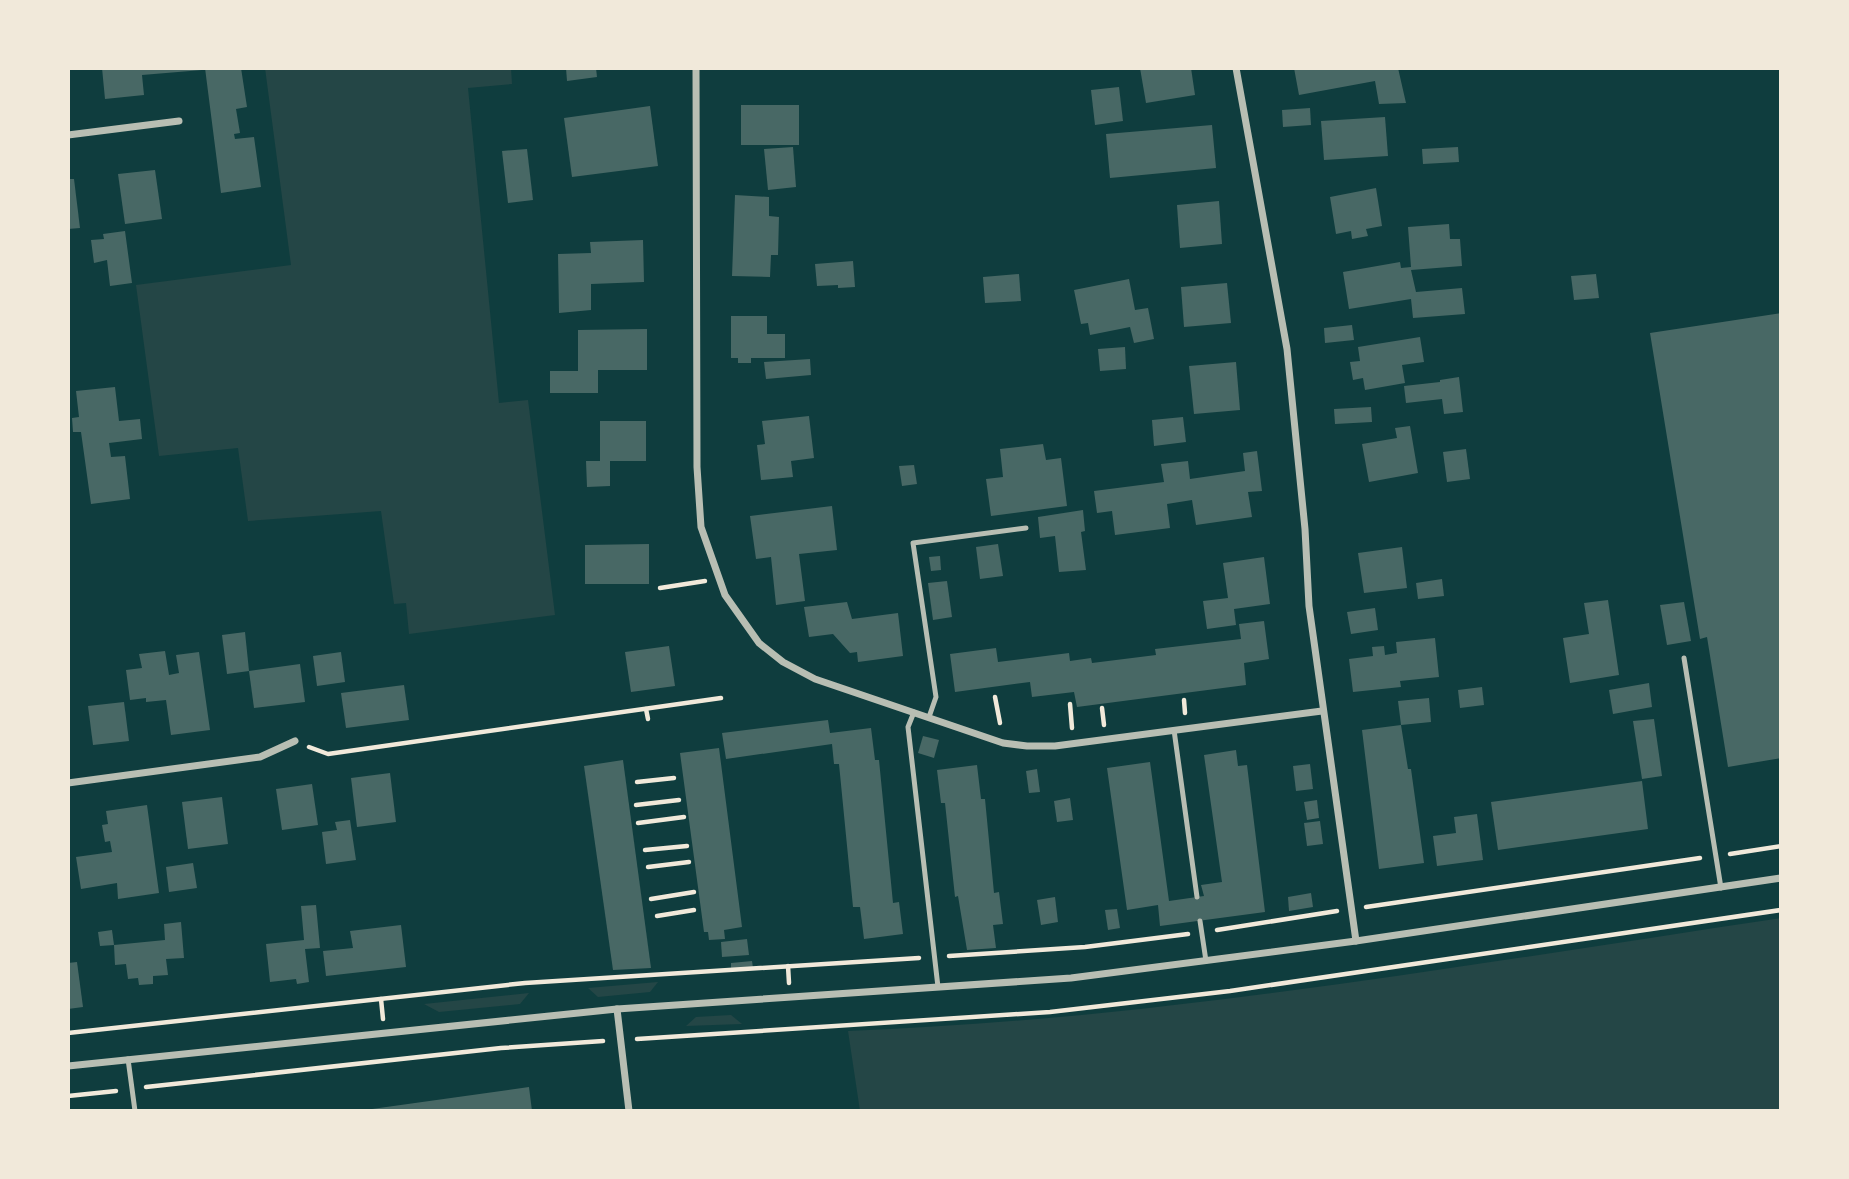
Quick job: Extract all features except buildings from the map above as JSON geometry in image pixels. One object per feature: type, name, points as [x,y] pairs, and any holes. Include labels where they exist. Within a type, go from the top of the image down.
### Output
[{"type":"street","points":[[696,68],[697,467],[701,527],[725,595],[759,643],[783,662],[815,679],[1003,743],[1027,746],[1055,746],[1322,710]]},
{"type":"street","points":[[1236,68],[1287,349],[1305,529],[1309,606],[1356,941]]},
{"type":"street","points":[[68,135],[179,121]]},
{"type":"street","points":[[68,783],[260,757],[295,741]]},
{"type":"street","points":[[68,1066],[617,1009],[1071,978],[1356,941],[1781,878]]},
{"type":"street","points":[[617,1009],[629,1111]]},
{"type":"lane","points":[[929,717],[936,697],[913,543],[1026,528]]},
{"type":"lane","points":[[1684,658],[1721,888]]},
{"type":"lane","points":[[914,712],[908,727],[937,987]]},
{"type":"lane","points":[[1174,730],[1197,897]]},
{"type":"lane","points":[[1200,920],[1206,961]]},
{"type":"lane","points":[[128,1059],[135,1111]]},
{"type":"path","points":[[660,587],[719,579]]},
{"type":"path","points":[[995,696],[1003,743]]},
{"type":"path","points":[[295,741],[328,754],[721,698]]},
{"type":"path","points":[[646,709],[648,719]]},
{"type":"path","points":[[637,782],[674,778]]},
{"type":"path","points":[[636,805],[679,800]]},
{"type":"path","points":[[638,823],[684,817]]},
{"type":"path","points":[[645,850],[687,846]]},
{"type":"path","points":[[648,867],[689,862]]},
{"type":"path","points":[[651,899],[694,892]]},
{"type":"path","points":[[657,916],[694,910]]},
{"type":"path","points":[[68,1096],[501,1048],[1050,1012],[1230,991],[1781,910]]},
{"type":"shaded area","points":[[265,68],[511,68],[512,84],[468,88],[499,403],[528,400],[555,615],[409,634],[406,603],[394,604],[381,511],[248,521],[238,448],[159,456],[136,285],[291,265]]},
{"type":"shaded area","points":[[1781,918],[1781,1111],[860,1111],[848,1031],[1052,1018],[1250,996]]},
{"type":"shaded area","points":[[658,982],[650,992],[598,997],[588,988]]},
{"type":"shaded area","points":[[529,993],[520,1004],[439,1012],[424,1004]]},
{"type":"shaded area","points":[[731,1015],[742,1024],[686,1026],[696,1017]]}]
